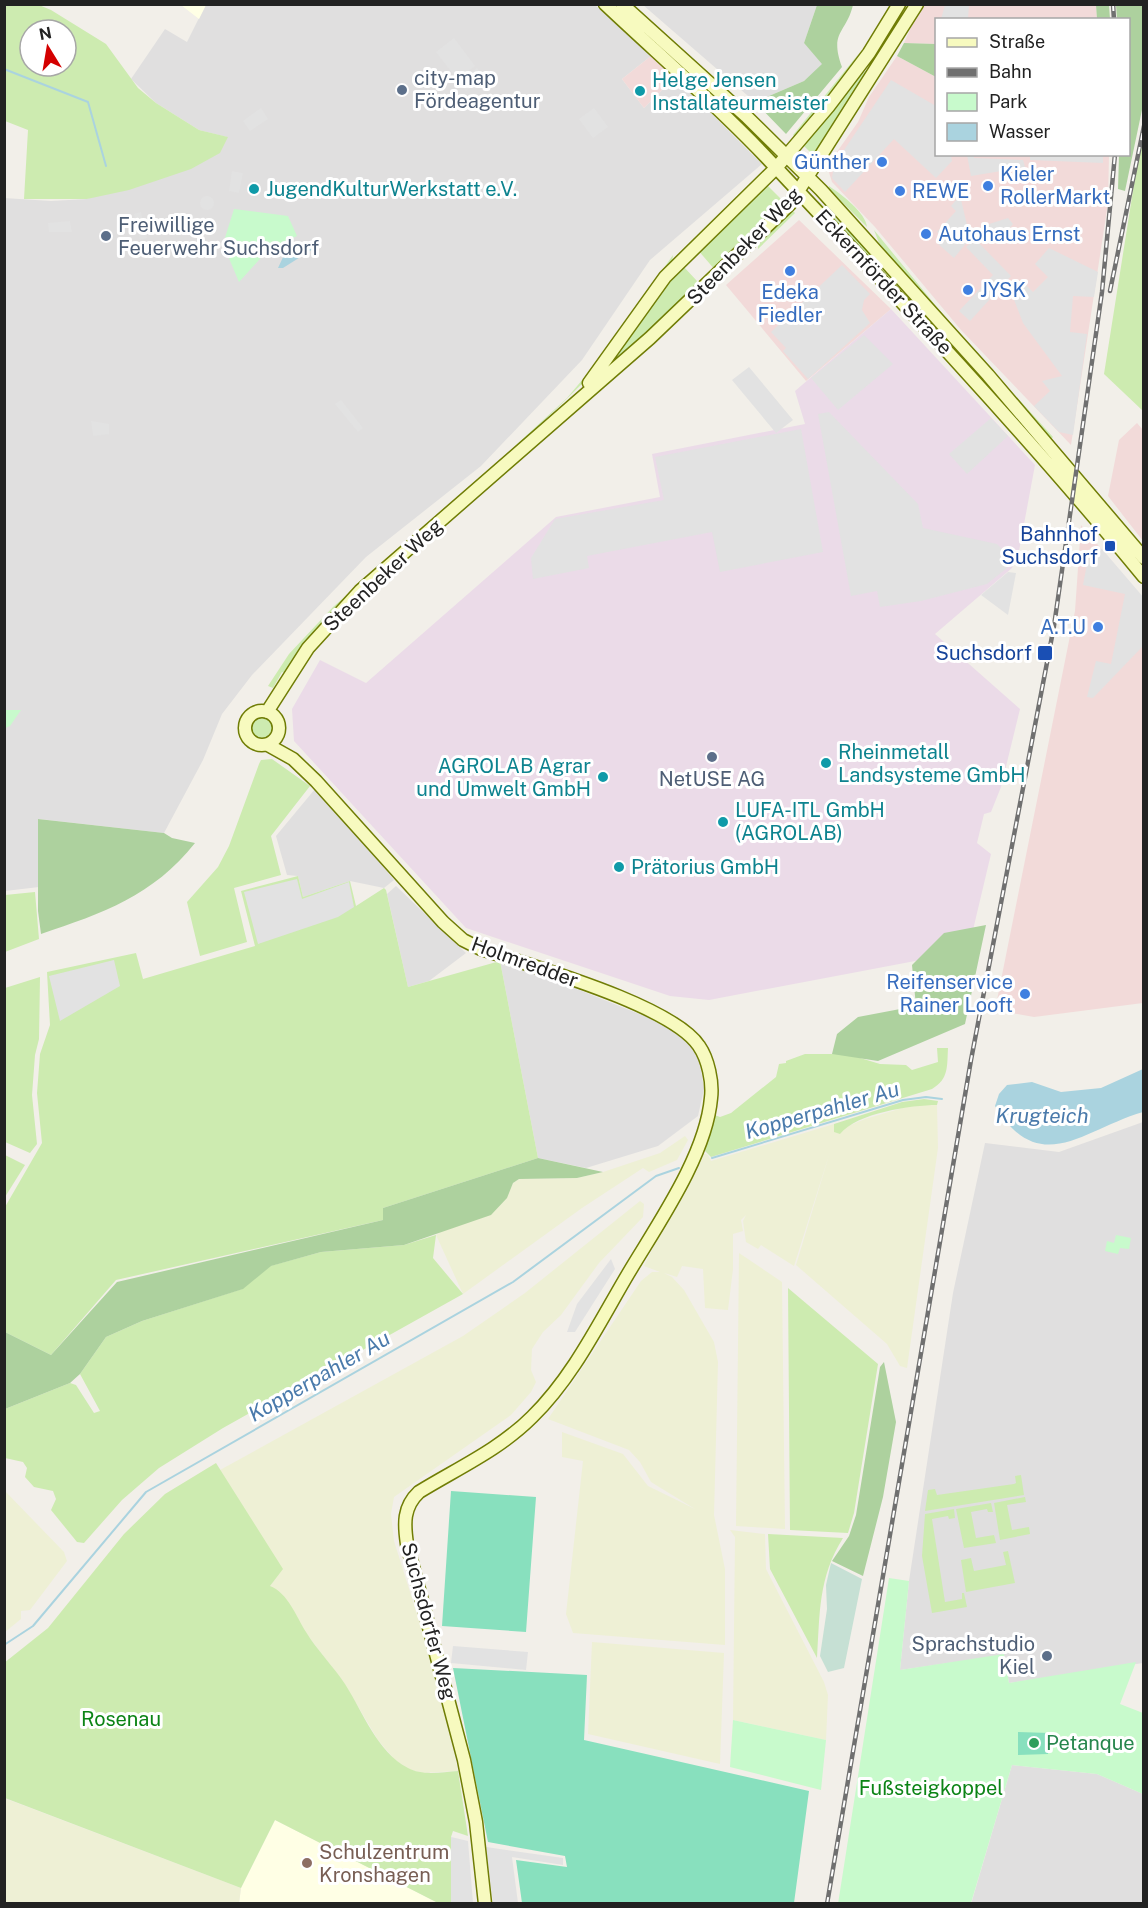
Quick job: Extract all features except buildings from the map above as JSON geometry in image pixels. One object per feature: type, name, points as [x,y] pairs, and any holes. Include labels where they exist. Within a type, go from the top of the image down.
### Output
[{"type":"street","name":"Eckernförder Straße","points":[[605,4],[776,168],[925,324],[1049,462],[1143,577]]},
{"type":"street","name":"Eckernförder Straße","points":[[622,4],[808,177],[988,375],[1143,558]]},
{"type":"street","name":"Steenbeker Weg","points":[[578,399],[665,277],[787,156],[849,80],[899,4]]},
{"type":"street","name":"Steenbeker Weg","points":[[272,741],[279,727],[271,715],[283,698],[282,690],[308,648],[353,597],[650,338],[716,277],[799,192],[916,4]]},
{"type":"street","points":[[271,715],[253,714],[245,728],[252,743],[272,741]]},
{"type":"street","name":"Holmredder","points":[[272,741],[293,759],[359,828],[443,922],[463,940],[482,949],[607,991],[688,1032],[703,1051],[711,1090],[707,1119],[692,1160]]},
{"type":"street","name":"Suchsdorfer Weg","points":[[485,1904],[476,1822],[464,1760],[407,1544],[406,1514],[409,1504],[419,1492],[500,1445],[533,1416],[554,1392],[590,1339],[673,1198],[692,1160]]},
{"type":"shaded area","points":[[206,4],[595,5],[651,56],[622,79],[644,108],[675,77],[762,164],[650,260],[582,360],[481,466],[366,557],[252,675],[222,714],[203,760],[164,833],[39,819],[39,887],[5,891],[4,198],[51,201],[87,199],[227,137],[199,130],[156,103],[131,79],[165,29],[187,42]]},
{"type":"shaded area","points":[[181,5],[206,5],[199,19]]},
{"type":"shaded area","points":[[643,5],[817,5],[804,43],[823,64],[804,81],[755,102]]},
{"type":"shaded area","points":[[921,5],[1096,5],[1097,18],[935,18],[935,44],[904,43]]},
{"type":"shaded area","points":[[945,5],[969,5],[968,18],[941,18]]},
{"type":"shaded area","points":[[454,38],[475,66],[457,79],[436,52]]},
{"type":"shaded area","points":[[651,56],[675,77],[644,108],[622,79]]},
{"type":"shaded area","points":[[897,56],[935,76],[935,156],[1109,156],[1108,203],[1071,445],[961,330],[875,227],[832,182],[827,166],[858,122],[869,97]]},
{"type":"shaded area","points":[[477,68],[484,78],[466,91],[459,81]]},
{"type":"shaded area","points":[[891,80],[935,105],[935,156],[951,156],[952,161],[936,178],[894,139],[845,192],[832,178],[834,165]]},
{"type":"shaded area","points":[[261,108],[268,119],[250,131],[243,121]]},
{"type":"shaded area","points":[[594,108],[608,127],[593,138],[579,119]]},
{"type":"shaded area","points":[[967,156],[1023,160],[1025,167],[971,176]]},
{"type":"shaded area","points":[[1030,156],[1103,156],[1103,163],[1030,160]]},
{"type":"shaded area","points":[[232,171],[243,173],[239,193],[229,191]]},
{"type":"shaded area","points":[[958,187],[967,225],[973,235],[954,258],[937,243],[943,237],[937,232],[956,211],[951,206],[957,199],[950,191]]},
{"type":"shaded area","points":[[207,196],[212,198],[214,203],[212,208],[207,210],[202,208],[200,203],[202,198]]},
{"type":"shaded area","points":[[141,212],[147,238],[140,240],[134,214]]},
{"type":"shaded area","points":[[1008,218],[1013,224],[999,241],[986,225]]},
{"type":"shaded area","points":[[799,220],[891,309],[806,381],[726,285]]},
{"type":"shaded area","points":[[70,221],[72,232],[49,232],[48,223]]},
{"type":"shaded area","points":[[975,239],[1011,276],[970,321],[959,311],[993,275],[966,247]]},
{"type":"shaded area","points":[[1049,248],[1098,272],[1094,297],[1073,296],[1070,332],[1087,334],[1073,435],[1059,432],[1034,406],[1050,391],[1042,381],[1062,376],[1023,323],[1013,297],[1026,285],[1033,292],[1048,277],[1035,264]]},
{"type":"shaded area","points":[[842,265],[870,294],[864,300],[862,310],[870,323],[808,379],[783,351],[786,348],[771,332]]},
{"type":"shaded area","points":[[891,309],[1035,465],[1019,551],[1012,568],[935,634],[1020,709],[1001,787],[991,812],[984,814],[977,843],[991,854],[968,951],[709,1000],[670,996],[466,928],[294,741],[292,709],[320,660],[366,683],[556,517],[660,497],[652,454],[805,424],[795,391]]},
{"type":"shaded area","points":[[864,335],[893,364],[838,410],[811,378]]},
{"type":"shaded area","points":[[749,367],[793,420],[776,433],[732,380]]},
{"type":"shaded area","points":[[341,400],[363,428],[358,432],[335,404]]},
{"type":"shaded area","points":[[829,412],[918,504],[923,528],[997,544],[1008,555],[1007,568],[987,584],[921,601],[880,607],[877,591],[851,596],[818,414]]},
{"type":"shaded area","points":[[991,418],[1008,436],[967,474],[949,454]]},
{"type":"shaded area","points":[[91,421],[109,424],[109,434],[93,436]]},
{"type":"shaded area","points":[[1137,423],[1143,430],[1143,541],[1108,496],[1119,440]]},
{"type":"shaded area","points":[[801,429],[823,552],[720,572],[712,532],[587,556],[589,568],[533,579],[531,558],[555,519],[664,500],[655,457]]},
{"type":"shaded area","points":[[1081,525],[1143,598],[1143,1003],[1034,1017],[995,1010],[1075,611]]},
{"type":"shaded area","points":[[1090,548],[1102,549],[1144,598],[1143,646],[1093,698],[1087,697],[1096,661],[1111,664],[1125,594],[1083,585]]},
{"type":"shaded area","points":[[1008,572],[1016,573],[1008,615],[981,595]]},
{"type":"shaded area","points":[[315,789],[357,833],[394,880],[384,888],[350,881],[303,897],[298,876],[287,875],[276,836]]},
{"type":"shaded area","points":[[297,879],[302,899],[349,882],[354,907],[338,917],[258,944],[244,892]]},
{"type":"shaded area","points":[[396,886],[466,953],[429,981],[408,987],[387,894]]},
{"type":"shaded area","points":[[114,960],[120,986],[60,1021],[49,976]]},
{"type":"shaded area","points":[[505,960],[674,1028],[694,1047],[701,1070],[704,1089],[698,1116],[658,1146],[586,1168],[538,1158],[500,961]]},
{"type":"shaded area","points":[[913,1105],[937,1105],[938,1148],[907,1368],[900,1366],[887,1344],[796,1265],[830,1152],[794,1266],[761,1245],[758,1249],[746,1242],[743,1221],[746,1215],[741,1220],[743,1231],[733,1234],[733,1269],[728,1310],[705,1308],[703,1269],[682,1266],[677,1277],[664,1273],[672,1277],[684,1290],[714,1342],[718,1362],[714,1515],[725,1569],[725,1645],[573,1633],[566,1614],[583,1461],[562,1457],[562,1432],[623,1454],[648,1486],[695,1509],[651,1482],[640,1462],[629,1450],[548,1419],[641,1281],[652,1272],[660,1272],[644,1266],[700,1152],[708,1155],[711,1161],[834,1124],[834,1132],[865,1119]]},
{"type":"shaded area","points":[[1143,1122],[1143,1663],[1009,1683],[1004,1655],[900,1670],[909,1581],[953,1293],[985,1143],[1059,1152]]},
{"type":"shaded area","points":[[685,1136],[688,1140],[677,1160],[649,1172],[643,1168],[582,1208],[463,1294],[436,1235],[510,1190],[513,1183],[519,1179],[577,1178],[603,1172],[660,1153]]},
{"type":"shaded area","points":[[640,1201],[644,1204],[643,1217],[599,1263],[561,1315],[543,1332],[532,1349],[531,1370],[536,1382],[531,1392],[511,1415],[394,1497],[391,1514],[394,1541],[439,1684],[458,1771],[422,1773],[408,1769],[395,1760],[378,1740],[344,1683],[270,1586],[282,1569],[220,1470],[463,1336],[525,1293]]},
{"type":"shaded area","points":[[739,1253],[782,1282],[785,1529],[736,1526]]},
{"type":"shaded area","points":[[611,1259],[615,1269],[575,1332],[567,1332],[577,1304]]},
{"type":"shaded area","points":[[5,1491],[64,1552],[67,1561],[30,1610],[21,1611],[21,1619],[5,1632]]},
{"type":"shaded area","points":[[730,1530],[765,1534],[766,1569],[824,1682],[828,1695],[826,1740],[733,1720],[735,1537]]},
{"type":"shaded area","points":[[831,1563],[862,1579],[844,1668],[828,1672],[820,1656],[827,1609],[826,1585]]},
{"type":"shaded area","points":[[592,1642],[724,1653],[720,1764],[588,1734]]},
{"type":"shaded area","points":[[453,1646],[528,1652],[526,1670],[451,1663]]},
{"type":"shaded area","points":[[1012,1765],[1097,1774],[1143,1794],[1143,1903],[971,1904]]},
{"type":"shaded area","points":[[4,1798],[241,1888],[239,1903],[5,1903]]},
{"type":"shaded area","name":"Schulzentrum Kronshagen","points":[[275,1820],[438,1903],[239,1904],[241,1888]]},
{"type":"shaded area","points":[[451,1837],[468,1841],[473,1903],[451,1903]]},
{"type":"shaded area","points":[[486,1847],[563,1858],[563,1865],[512,1857],[518,1903],[493,1903]]},
{"type":"green space","points":[[4,5],[39,5],[64,18],[18,18],[18,78],[78,78],[78,27],[106,44],[138,88],[156,103],[199,130],[228,137],[220,153],[191,169],[129,190],[87,199],[24,199],[28,130],[5,121]]},
{"type":"green space","points":[[817,5],[853,5],[838,39],[838,55],[842,67],[786,134],[755,102],[804,81],[822,64],[804,43]]},
{"type":"green space","points":[[1096,5],[1109,5],[1110,18],[1097,18]]},
{"type":"green space","points":[[1116,5],[1144,5],[1143,105],[1125,191],[1118,189],[1119,156],[1130,156],[1130,18],[1117,18]]},
{"type":"green space","points":[[904,43],[935,44],[935,76],[897,56]]},
{"type":"green space","points":[[860,52],[823,104],[795,137],[793,135]]},
{"type":"green space","points":[[871,68],[814,156],[804,146],[862,73]]},
{"type":"green space","points":[[1143,139],[1143,411],[1104,374]]},
{"type":"green space","points":[[767,185],[783,201],[733,250],[716,271],[697,249]]},
{"type":"green space","points":[[829,186],[858,210],[867,227],[828,188]]},
{"type":"green space","points":[[818,201],[897,279],[912,300],[817,203]]},
{"type":"green space","points":[[234,209],[288,216],[297,236],[268,250],[239,282],[223,244]]},
{"type":"green space","points":[[793,211],[795,213],[758,249],[758,243]]},
{"type":"green space","points":[[874,230],[954,328],[1053,437],[1051,439],[928,302],[879,243]]},
{"type":"green space","points":[[673,255],[672,262],[586,380],[516,448],[515,446],[567,398],[599,360]]},
{"type":"green space","points":[[683,266],[697,281],[698,286],[607,371],[605,368],[656,293]]},
{"type":"green space","points":[[511,451],[335,609],[285,673],[282,672],[273,688],[268,686],[289,654],[333,607]]},
{"type":"green space","points":[[5,710],[21,710],[10,726],[5,728]]},
{"type":"green space","points":[[262,715],[271,719],[275,728],[271,737],[262,741],[253,737],[249,728],[253,719]]},
{"type":"green space","points":[[272,759],[310,786],[271,836],[281,875],[234,888],[247,942],[200,956],[187,902],[218,867],[229,846],[261,760]]},
{"type":"green space","points":[[38,819],[164,833],[172,838],[195,843],[162,877],[144,890],[106,910],[41,934],[38,911]]},
{"type":"green space","points":[[298,876],[303,897],[350,881],[356,906],[384,888],[386,890],[408,987],[500,961],[538,1158],[383,1208],[383,1220],[116,1280],[51,1355],[5,1332],[5,1207],[42,1143],[37,1093],[40,1054],[50,1025],[47,972],[136,953],[143,979],[255,946],[241,891]]},
{"type":"green space","points":[[35,892],[39,939],[5,952],[5,895]]},
{"type":"green space","points":[[986,925],[965,1024],[878,1061],[832,1054],[837,1034],[858,1017],[916,1006],[912,965],[944,933]]},
{"type":"green space","points":[[40,977],[39,1039],[35,1055],[32,1095],[37,1144],[30,1153],[5,1142],[5,988]]},
{"type":"green space","points":[[937,1048],[948,1048],[947,1066],[942,1081],[932,1089],[711,1157],[703,1149],[712,1114],[720,1117],[731,1113],[776,1077],[779,1064],[805,1054],[847,1054],[880,1064],[906,1065],[912,1070],[938,1062]]},
{"type":"green space","points":[[924,1099],[938,1101],[937,1105],[885,1112],[859,1121],[840,1134],[834,1132],[834,1124],[902,1102]]},
{"type":"green space","points":[[5,1155],[25,1165],[5,1197]]},
{"type":"green space","points":[[538,1158],[603,1172],[577,1178],[519,1179],[513,1183],[507,1198],[491,1215],[404,1245],[321,1252],[271,1266],[243,1289],[142,1321],[106,1337],[80,1374],[70,1383],[5,1409],[5,1332],[51,1355],[117,1282],[383,1220],[383,1208]]},
{"type":"green space","points":[[436,1235],[433,1258],[463,1294],[223,1428],[159,1468],[122,1500],[84,1543],[77,1542],[51,1510],[56,1499],[53,1491],[34,1487],[25,1477],[27,1468],[23,1462],[5,1458],[5,1409],[70,1383],[76,1385],[94,1413],[100,1411],[80,1374],[106,1337],[142,1321],[242,1289],[270,1266],[321,1252],[404,1245]]},
{"type":"green space","points":[[1116,1235],[1131,1238],[1129,1249],[1120,1248],[1118,1254],[1105,1251],[1107,1241],[1114,1243]]},
{"type":"green space","points":[[788,1288],[878,1364],[854,1513],[848,1533],[790,1530]]},
{"type":"green space","points":[[884,1362],[896,1422],[883,1497],[863,1576],[832,1561],[849,1536],[856,1515],[880,1367]]},
{"type":"green space","name":"Rosenau","points":[[216,1463],[283,1569],[270,1586],[287,1599],[310,1639],[345,1684],[379,1742],[397,1761],[408,1768],[432,1773],[458,1771],[468,1836],[453,1831],[451,1837],[451,1903],[438,1903],[275,1820],[241,1888],[5,1798],[4,1663],[48,1628],[124,1534],[165,1494]]},
{"type":"green space","points":[[1021,1475],[1024,1495],[925,1511],[928,1490],[935,1489],[937,1495],[1014,1484],[1016,1483],[1015,1476]]},
{"type":"green space","points":[[451,1491],[536,1497],[526,1632],[442,1626]]},
{"type":"green space","points":[[1025,1497],[1026,1502],[1007,1505],[1012,1530],[1029,1527],[1030,1534],[1000,1540],[994,1503]]},
{"type":"green space","points":[[991,1503],[993,1512],[988,1512],[987,1509],[971,1512],[976,1538],[994,1535],[996,1543],[964,1548],[956,1509]]},
{"type":"green space","points":[[954,1509],[955,1518],[949,1519],[948,1516],[932,1519],[945,1602],[962,1599],[962,1593],[964,1593],[967,1607],[932,1613],[922,1556],[925,1514]]},
{"type":"green space","points":[[768,1534],[843,1538],[829,1567],[825,1582],[820,1611],[817,1658],[770,1569]]},
{"type":"green space","points":[[1008,1551],[1015,1583],[966,1592],[961,1560],[971,1558],[974,1571],[1006,1565],[1003,1552]]},
{"type":"green space","name":"Fußsteigkoppel","points":[[889,1578],[909,1581],[900,1670],[1004,1654],[1009,1683],[1136,1662],[1120,1704],[1143,1713],[1143,1794],[1097,1774],[1012,1765],[971,1903],[838,1904]]},
{"type":"green space","points":[[453,1668],[587,1675],[584,1740],[809,1791],[794,1903],[522,1903],[516,1860],[567,1867],[565,1856],[488,1842]]},
{"type":"green space","points":[[733,1720],[826,1740],[821,1790],[730,1767]]},
{"type":"green space","name":"Petanque","points":[[1018,1732],[1050,1733],[1048,1754],[1018,1755]]},
{"type":"water","points":[[305,243],[313,246],[313,249],[283,268],[278,268],[284,255]]},
{"type":"water","name":"Krugteich","points":[[1143,1069],[1143,1112],[1064,1143],[1046,1144],[1029,1140],[1012,1128],[995,1106],[999,1094],[1007,1085],[1032,1082],[1061,1092],[1101,1088]]},
{"type":"waterway","points":[[4,69],[88,102],[106,166]]},
{"type":"waterway","name":"Kopperpahler Au","points":[[712,1158],[903,1100],[926,1097],[942,1099]]},
{"type":"waterway","name":"Kopperpahler Au","points":[[4,1645],[33,1626],[146,1492],[513,1282],[656,1176],[679,1168]]},
{"type":"railway","points":[[1113,4],[1114,18]]},
{"type":"railway","points":[[1110,291],[1144,126]]},
{"type":"railway","points":[[827,1904],[971,1060],[1054,626],[1102,292],[1115,156]]},
{"type":"place","name":"city-map Fördeagentur","points":[[402,90]]},
{"type":"place","name":"Helge Jensen Installateurmeister","points":[[640,91]]},
{"type":"place","name":"Günther","points":[[882,162]]},
{"type":"place","name":"Kieler RollerMarkt","points":[[988,186]]},
{"type":"place","name":"JugendKulturWerkstatt e.V.","points":[[254,189]]},
{"type":"place","name":"REWE","points":[[900,191]]},
{"type":"place","name":"Autohaus Ernst","points":[[926,234]]},
{"type":"place","name":"Freiwillige Feuerwehr Suchsdorf","points":[[106,236]]},
{"type":"place","name":"Edeka Fiedler","points":[[790,271]]},
{"type":"place","name":"JYSK","points":[[968,290]]},
{"type":"place","name":"Bahnhof Suchsdorf","points":[[1110,546]]},
{"type":"place","name":"A.T.U","points":[[1098,627]]},
{"type":"place","name":"Suchsdorf","points":[[1045,653]]},
{"type":"place","name":"NetUSE AG","points":[[712,757]]},
{"type":"place","name":"Rheinmetall Landsysteme GmbH","points":[[826,763]]},
{"type":"place","name":"AGROLAB Agrar und Umwelt GmbH","points":[[603,777]]},
{"type":"place","name":"LUFA-ITL GmbH (AGROLAB)","points":[[723,822]]},
{"type":"place","name":"Prätorius GmbH","points":[[619,867]]},
{"type":"place","name":"Reifenservice Rainer Looft","points":[[1025,994]]},
{"type":"place","name":"Sprachstudio Kiel","points":[[1047,1656]]},
{"type":"place","name":"Petanque","points":[[1034,1743]]},
{"type":"place","name":"Schulzentrum Kronshagen","points":[[307,1863]]}]
